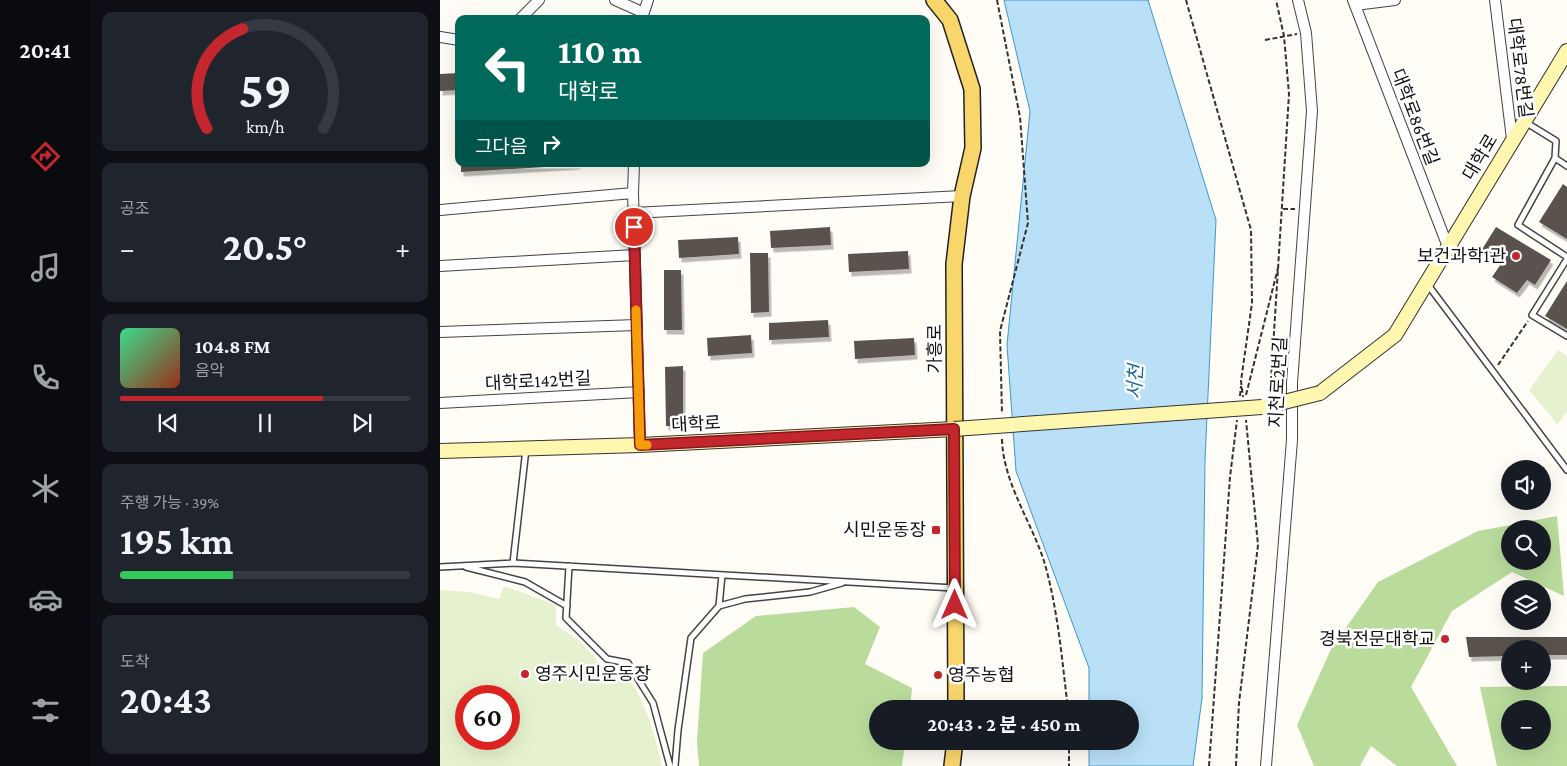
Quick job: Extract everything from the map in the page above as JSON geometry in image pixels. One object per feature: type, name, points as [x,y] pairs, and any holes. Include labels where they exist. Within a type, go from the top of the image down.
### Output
[{"type":"main road","name":"가흥로","points":[[934,0],[950,20],[972,89],[973,148],[962,196],[954,264],[956,700]]},
{"type":"main road","name":"대학로","points":[[440,451],[640,445],[954,429],[1270,405],[1320,393],[1395,335],[1567,51]]},
{"type":"main road","points":[[952,766],[954,750]]},
{"type":"street","points":[[524,15],[539,0]]},
{"type":"street","points":[[615,0],[640,15]]},
{"type":"street","points":[[642,15],[648,0]]},
{"type":"street","name":"지천로2번길","points":[[1266,766],[1292,440],[1292,383],[1312,110],[1306,33],[1298,0]]},
{"type":"street","points":[[1354,3],[1395,0]]},
{"type":"street","name":"대학로78번길","points":[[1495,0],[1512,139]]},
{"type":"street","name":"대학로86번길","points":[[1354,3],[1448,247]]},
{"type":"street","points":[[440,37],[455,39]]},
{"type":"street","points":[[634,167],[640,445]]},
{"type":"street","points":[[440,210],[633,192]]},
{"type":"street","points":[[634,213],[962,196]]},
{"type":"street","points":[[440,266],[635,255]]},
{"type":"street","points":[[440,332],[637,324]]},
{"type":"street","name":"대학로142번길","points":[[440,403],[639,392]]},
{"type":"lane","points":[[1524,120],[1556,141],[1555,158],[1518,225],[1567,258],[1532,315],[1567,336]]},
{"type":"lane","points":[[1555,158],[1567,166]]},
{"type":"lane","points":[[1427,282],[1567,470]]},
{"type":"lane","points":[[513,563],[526,447]]},
{"type":"lane","points":[[440,567],[513,563],[955,588]]},
{"type":"lane","points":[[461,566],[525,582],[567,606]]},
{"type":"lane","points":[[569,566],[566,618],[607,659],[628,663],[653,703],[670,766]]},
{"type":"lane","points":[[720,606],[722,574]]},
{"type":"lane","points":[[675,766],[691,638],[720,606],[745,599],[810,592],[848,582]]},
{"type":"path","points":[[997,0],[1020,117]]},
{"type":"path","points":[[1186,0],[1251,230],[1252,303],[1239,400]]},
{"type":"path","points":[[1270,405],[1289,94],[1284,36],[1276,0]]},
{"type":"path","points":[[1265,40],[1284,36]]},
{"type":"path","points":[[1241,381],[1244,405],[1280,259]]},
{"type":"path","points":[[1493,372],[1532,315]]},
{"type":"path","points":[[1236,766],[1240,703],[1258,545],[1245,413]]},
{"type":"path","points":[[1209,766],[1230,477],[1237,419]]},
{"type":"path","points":[[1069,750],[1069,766]]},
{"type":"green space","points":[[1558,350],[1567,356],[1567,412],[1557,424],[1529,390]]},
{"type":"green space","points":[[1557,516],[1564,596],[1551,590],[1551,580],[1529,580],[1512,572],[1452,611],[1411,687],[1457,766],[1397,766],[1371,746],[1360,766],[1314,766],[1297,725],[1331,649],[1378,582],[1478,531],[1501,527],[1501,570],[1551,570],[1551,520],[1536,520]]},
{"type":"green space","name":"영주시민운동장","points":[[504,586],[556,605],[556,625],[581,642],[611,676],[626,673],[639,696],[648,718],[662,766],[440,766],[440,590],[470,592],[499,599]]},
{"type":"green space","points":[[854,607],[880,627],[865,664],[912,688],[911,700],[869,700],[869,750],[904,750],[902,766],[699,766],[697,742],[703,653],[756,616]]},
{"type":"green space","points":[[1551,686],[1567,686],[1567,766],[1497,766],[1480,687],[1501,687],[1501,690],[1551,690]]},
{"type":"water","name":"서천","points":[[1004,0],[1148,0],[1216,220],[1205,460],[1202,698],[1193,766],[1089,766],[1089,750],[1139,750],[1139,700],[1089,700],[1089,668],[1016,471],[1007,345],[1030,111]]},
{"type":"building","points":[[455,73],[455,90],[440,91],[440,74]]},
{"type":"building","points":[[461,167],[545,167],[461,172]]},
{"type":"building","points":[[1563,184],[1567,187],[1567,239],[1539,222]]},
{"type":"building","points":[[830,227],[831,245],[771,248],[770,231]]},
{"type":"building","name":"보건과학1관","points":[[1496,227],[1551,260],[1535,285],[1527,280],[1517,293],[1492,277],[1501,264],[1481,251]]},
{"type":"building","points":[[738,237],[739,254],[679,258],[678,240]]},
{"type":"building","points":[[908,251],[909,269],[849,272],[848,254]]},
{"type":"building","points":[[750,253],[768,253],[769,312],[751,313]]},
{"type":"building","points":[[664,270],[681,270],[682,330],[664,330]]},
{"type":"building","points":[[1567,281],[1567,329],[1545,316]]},
{"type":"building","points":[[828,320],[829,337],[769,340],[769,323]]},
{"type":"building","points":[[751,335],[752,353],[708,356],[707,338]]},
{"type":"building","points":[[914,338],[915,355],[855,359],[854,341]]},
{"type":"building","points":[[683,366],[683,426],[666,426],[665,367]]},
{"type":"building","points":[[1466,637],[1567,637],[1567,655],[1551,655],[1551,640],[1501,640],[1501,656],[1469,657]]},
{"type":"slow traffic","points":[[636,310],[640,445],[647,445]]},
{"type":"place","name":"보건과학1관","points":[[1516,256]]},
{"type":"place","name":"시민운동장","points":[[936,530]]},
{"type":"place","name":"경북전문대학교","points":[[1445,639]]},
{"type":"place","name":"영주시민운동장","points":[[525,674]]},
{"type":"place","name":"영주농협","points":[[938,675]]},
{"type":"route","points":[[634,227],[640,445],[954,429],[955,605]]}]
